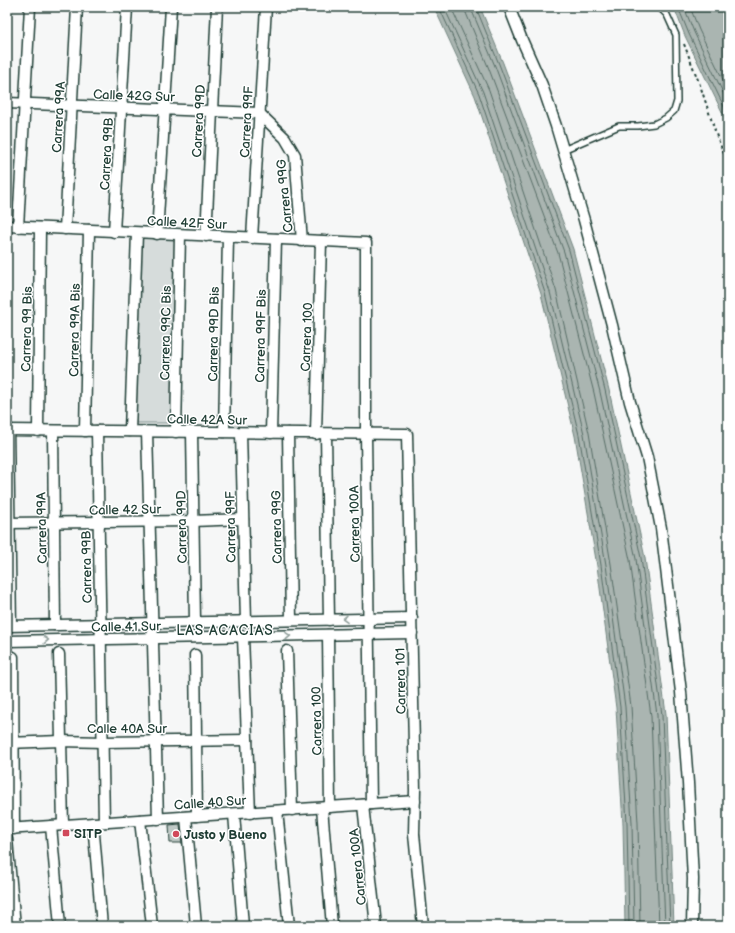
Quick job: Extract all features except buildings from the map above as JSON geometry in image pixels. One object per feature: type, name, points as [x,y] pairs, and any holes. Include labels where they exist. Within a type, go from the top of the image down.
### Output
[{"type":"street","points":[[18,227],[30,7]]},
{"type":"street","name":"Carrera 99A","points":[[65,229],[77,7]]},
{"type":"street","name":"Carrera 99B","points":[[114,232],[127,7]]},
{"type":"street","points":[[158,234],[171,7]]},
{"type":"street","name":"Carrera 99D","points":[[206,236],[217,7]]},
{"type":"street","name":"Carrera 99F","points":[[252,238],[266,7]]},
{"type":"street","points":[[509,7],[542,85],[556,126],[584,220],[612,325],[630,402],[647,457],[661,528],[681,692],[688,782],[693,879],[692,926]]},
{"type":"street","name":"Calle 42G Sur","points":[[7,103],[259,113]]},
{"type":"street","name":"Carrera 99G","points":[[259,113],[285,138],[295,155],[302,240]]},
{"type":"street","name":"Calle 42F Sur","points":[[7,226],[366,244]]},
{"type":"street","name":"Carrera 99 Bis","points":[[38,431],[40,228]]},
{"type":"street","name":"Carrera 99A Bis","points":[[85,431],[89,230]]},
{"type":"street","points":[[130,432],[137,233]]},
{"type":"street","name":"Carrera 99C Bis","points":[[176,432],[180,235]]},
{"type":"street","name":"Carrera 99D Bis","points":[[224,432],[228,237]]},
{"type":"street","name":"Carrera 99F Bis","points":[[271,433],[276,239]]},
{"type":"street","name":"Carrera 100","points":[[321,241],[321,434],[329,620]]},
{"type":"street","name":"Carrera 100A","points":[[366,244],[368,619],[367,805],[376,926]]},
{"type":"street","points":[[8,430],[9,626]]},
{"type":"street","name":"Calle 42A Sur","points":[[8,430],[408,434]]},
{"type":"street","name":"Carrera 99A","points":[[52,431],[55,625]]},
{"type":"street","name":"Carrera 99B","points":[[96,431],[104,822]]},
{"type":"street","points":[[147,432],[158,819]]},
{"type":"street","name":"Carrera 99D","points":[[192,432],[195,622]]},
{"type":"street","name":"Carrera 99F","points":[[241,433],[246,621]]},
{"type":"street","name":"Carrera 99G","points":[[288,433],[291,620]]},
{"type":"street","name":"Carrera 101","points":[[408,434],[415,801],[414,834],[423,926]]},
{"type":"street","name":"Calle 42 Sur","points":[[8,523],[243,519]]},
{"type":"street","name":"Calle 41 Sur","points":[[9,626],[412,618]]},
{"type":"street","name":"Calle 41 Sur","points":[[7,641],[412,633]]},
{"type":"street","name":"Carrera 100","points":[[328,635],[326,807],[332,926]]},
{"type":"street","points":[[243,637],[250,812]]},
{"type":"street","points":[[287,651],[292,810]]},
{"type":"street","points":[[59,654],[63,825]]},
{"type":"street","points":[[195,655],[197,816]]},
{"type":"street","points":[[10,829],[10,743],[13,657]]},
{"type":"street","name":"Calle 40A Sur","points":[[10,743],[61,741],[103,742],[247,740]]},
{"type":"street","name":"Calle 40 Sur","points":[[10,829],[415,801]]},
{"type":"street","points":[[277,811],[289,926]]},
{"type":"street","points":[[234,814],[243,926]]},
{"type":"street","points":[[186,817],[196,926]]},
{"type":"street","points":[[140,820],[152,926]]},
{"type":"street","points":[[92,823],[102,926]]},
{"type":"street","points":[[51,826],[60,926]]},
{"type":"street","points":[[7,839],[14,926]]},
{"type":"lane","points":[[563,150],[619,126],[654,124],[666,118],[674,111],[677,101],[676,35],[667,15],[659,7]]},
{"type":"path","points":[[682,38],[700,85],[717,137],[728,162]]},
{"type":"shaded area","points":[[140,238],[177,239],[173,423],[136,423]]},
{"type":"water","points":[[434,7],[480,7],[503,63],[573,249],[609,390],[645,558],[666,714],[674,926],[625,926],[623,824],[616,708],[597,566],[575,436],[541,294],[475,96]]},
{"type":"water","points":[[674,7],[728,7],[728,124],[685,36]]},
{"type":"place","name":"SITP","points":[[66,833]]},
{"type":"place","name":"Justo y Bueno","points":[[176,834]]},
{"type":"district","name":"LAS ACACIAS","points":[[225,630]]}]
